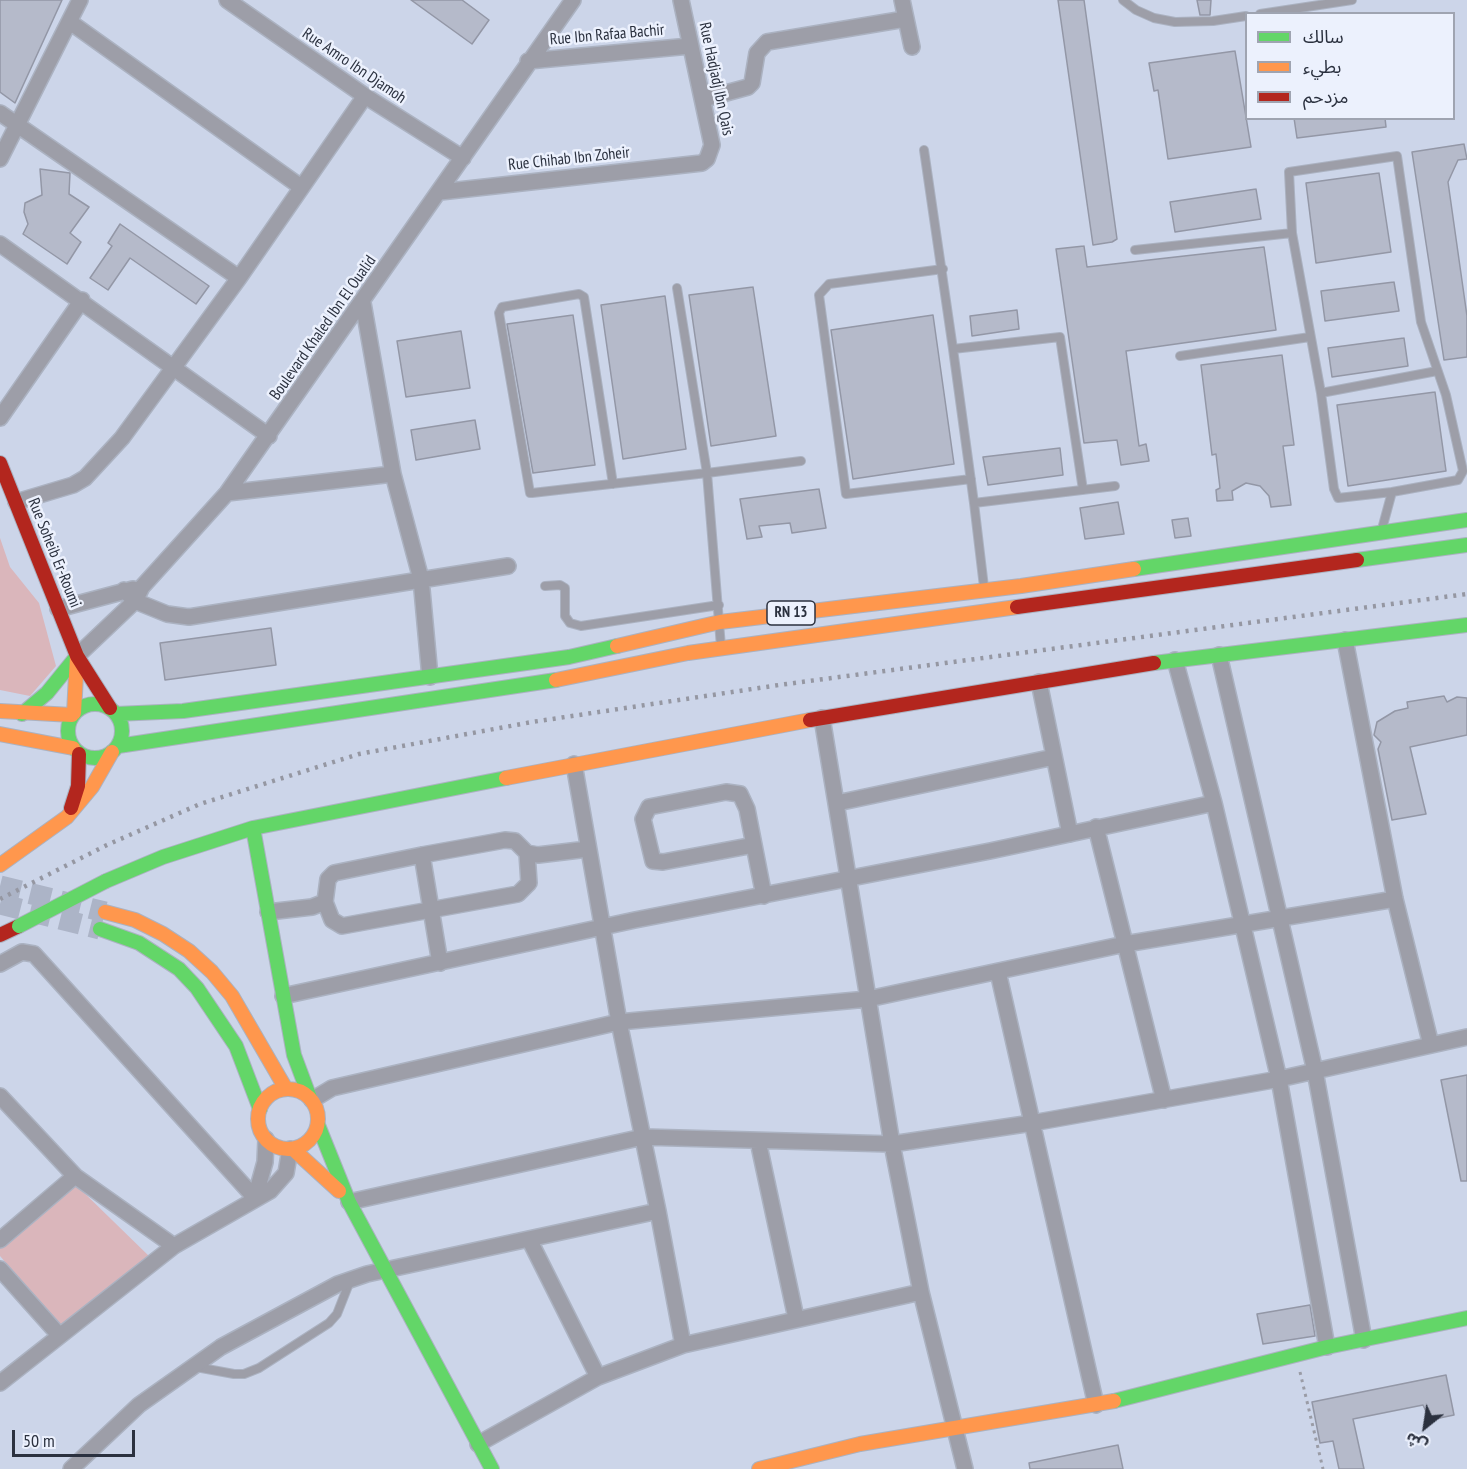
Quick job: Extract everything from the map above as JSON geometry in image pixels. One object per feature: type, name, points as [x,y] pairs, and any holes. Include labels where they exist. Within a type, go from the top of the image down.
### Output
[{"type":"main road","name":"Rue Soheib Er-Roumi","points":[[0,463],[76,656],[113,711]]},
{"type":"main road","name":"RN 13","points":[[113,711],[183,711],[430,677],[569,657],[720,622],[1022,586],[1467,520]]},
{"type":"main road","name":"RN 13","points":[[115,749],[571,678],[721,649],[1467,545]]},
{"type":"main road","points":[[0,935],[106,881],[183,850],[253,828],[574,764],[822,718],[1175,660],[1467,625]]},
{"type":"main road","name":"Rue Soheib Er-Roumi","points":[[73,714],[76,656]]},
{"type":"main road","points":[[22,714],[47,693],[76,656]]},
{"type":"main road","points":[[0,711],[22,714],[73,714],[87,704],[103,705],[113,711],[122,730],[115,749],[92,787],[67,817],[0,865]]},
{"type":"main road","points":[[67,817],[78,786],[76,751],[67,732],[73,714]]},
{"type":"main road","points":[[0,734],[76,751],[96,759],[115,749]]},
{"type":"main road","points":[[253,828],[294,1055],[316,1108],[318,1125],[350,1202],[492,1469]]},
{"type":"main road","points":[[105,912],[135,920],[189,951],[212,972],[232,996],[288,1089],[311,1099]]},
{"type":"main road","points":[[100,929],[139,943],[179,969],[197,988],[236,1046],[260,1109]]},
{"type":"main road","points":[[288,1089],[294,1055]]},
{"type":"main road","points":[[288,1089],[270,1095],[260,1109],[258,1119],[266,1139],[281,1148],[291,1149],[309,1141],[318,1125]]},
{"type":"main road","points":[[291,1149],[350,1202]]},
{"type":"main road","points":[[759,1469],[860,1444],[1096,1406],[1327,1347],[1467,1318]]},
{"type":"street","points":[[0,159],[80,0]]},
{"type":"street","name":"Rue Amro Ibn Djamoh","points":[[227,0],[365,96],[463,158]]},
{"type":"street","name":"Boulevard Khaled Ibn El Oualid","points":[[76,656],[129,596],[142,587],[228,494],[440,192],[528,61],[573,0]]},
{"type":"street","name":"Rue Hadjadj Ibn Qais","points":[[681,0],[712,145],[711,154],[702,163]]},
{"type":"street","points":[[902,0],[912,47]]},
{"type":"street","points":[[704,99],[748,87],[752,83],[757,52],[767,42],[905,19]]},
{"type":"street","points":[[70,22],[301,187]]},
{"type":"street","name":"Rue Ibn Rafaa Bachir","points":[[528,61],[690,46]]},
{"type":"street","points":[[16,502],[73,485],[85,478],[122,438],[239,278],[365,96]]},
{"type":"street","points":[[0,113],[239,278]]},
{"type":"street","name":"Rue Chihab Ibn Zoheir","points":[[440,192],[702,163]]},
{"type":"street","points":[[0,244],[82,300],[269,436]]},
{"type":"street","points":[[0,418],[82,300]]},
{"type":"street","points":[[363,303],[393,474],[420,579],[430,677]]},
{"type":"street","points":[[228,494],[393,474]]},
{"type":"street","points":[[58,609],[129,596],[167,614],[189,617],[508,566]]},
{"type":"street","points":[[1345,640],[1395,899],[1431,1045]]},
{"type":"street","points":[[1219,655],[1315,1071],[1364,1340]]},
{"type":"street","points":[[1175,660],[1214,803],[1279,1079],[1327,1347]]},
{"type":"street","points":[[1039,682],[1070,834]]},
{"type":"street","points":[[822,718],[892,1144],[921,1292],[965,1469]]},
{"type":"street","points":[[837,803],[1054,757]]},
{"type":"street","points":[[574,764],[619,1023],[644,1137],[683,1345]]},
{"type":"street","points":[[754,845],[663,862],[653,861],[643,819],[649,807],[726,792],[740,794],[747,809],[764,896]]},
{"type":"street","points":[[283,996],[602,927],[1214,803]]},
{"type":"street","points":[[1096,827],[1164,1100]]},
{"type":"street","points":[[505,840],[515,841],[526,853],[529,883],[518,894],[342,926],[332,920],[325,902],[328,879],[334,873],[505,840]]},
{"type":"street","points":[[526,853],[538,855],[588,849]]},
{"type":"street","points":[[422,855],[440,963]]},
{"type":"street","points":[[311,1099],[332,1088],[619,1023],[868,999],[1125,944],[1395,899]]},
{"type":"street","points":[[268,912],[312,907],[325,902]]},
{"type":"street","points":[[0,964],[22,952],[34,954],[255,1198]]},
{"type":"street","points":[[998,972],[1096,1406]]},
{"type":"street","points":[[350,1202],[644,1137],[892,1144],[1032,1123],[1279,1079],[1467,1037]]},
{"type":"street","points":[[0,1097],[75,1176],[174,1246]]},
{"type":"street","points":[[255,1198],[265,1162],[266,1139]]},
{"type":"street","points":[[758,1141],[796,1318]]},
{"type":"street","points":[[0,1383],[174,1246],[270,1191],[282,1180],[289,1165],[291,1149]]},
{"type":"street","points":[[0,1240],[75,1176]]},
{"type":"street","points":[[71,1469],[139,1405],[221,1347],[351,1279],[658,1210]]},
{"type":"street","points":[[529,1239],[598,1377]]},
{"type":"street","points":[[0,1269],[59,1335]]},
{"type":"street","points":[[478,1444],[598,1377],[683,1345],[921,1292]]},
{"type":"lane","points":[[1123,0],[1136,10],[1154,18],[1175,22],[1213,21],[1245,16]]},
{"type":"lane","points":[[1273,12],[1352,0]]},
{"type":"lane","points":[[924,150],[943,268],[988,612]]},
{"type":"lane","points":[[1397,156],[1421,322],[1446,395],[1463,471],[1462,477],[1458,480],[1392,492],[1338,498],[1334,489],[1321,393],[1310,337],[1292,233],[1289,172],[1397,156]]},
{"type":"lane","points":[[1135,250],[1292,233]]},
{"type":"lane","points":[[943,268],[829,284],[819,295],[846,494],[971,479]]},
{"type":"lane","points":[[677,288],[707,473],[721,649]]},
{"type":"lane","points":[[613,484],[584,297],[579,294],[502,308],[499,313],[528,490],[532,493],[613,484],[707,473],[801,461]]},
{"type":"lane","points":[[953,349],[1060,337],[1083,490]]},
{"type":"lane","points":[[1180,356],[1310,337]]},
{"type":"lane","points":[[1321,393],[1437,371]]},
{"type":"lane","points":[[974,503],[1115,486]]},
{"type":"lane","points":[[1382,531],[1392,492]]},
{"type":"lane","points":[[545,586],[560,585],[565,588],[565,616],[570,623],[581,626],[719,605]]},
{"type":"lane","points":[[195,1366],[234,1374],[244,1374],[259,1368],[329,1323],[337,1314],[351,1279]]},
{"type":"path","points":[[1297,1355],[1323,1469]]},
{"type":"shaded area","points":[[0,538],[10,567],[39,603],[56,666],[30,696],[0,690]]},
{"type":"shaded area","points":[[73,1182],[151,1258],[62,1327],[0,1256],[0,1246]]},
{"type":"building","points":[[0,0],[62,0],[15,103],[0,92]]},
{"type":"building","points":[[411,0],[462,0],[489,20],[472,44]]},
{"type":"building","points":[[1058,0],[1084,0],[1117,239],[1112,242],[1093,245]]},
{"type":"building","points":[[1197,0],[1211,0],[1210,15],[1200,15]]},
{"type":"building","points":[[1235,51],[1251,147],[1168,159],[1158,90],[1154,91],[1149,63]]},
{"type":"building","points":[[1294,120],[1385,120],[1386,127],[1297,138]]},
{"type":"building","points":[[1464,144],[1467,159],[1458,160],[1448,182],[1467,316],[1467,357],[1444,360],[1412,152]]},
{"type":"building","points":[[40,169],[70,173],[69,194],[89,207],[70,233],[81,242],[67,264],[23,234],[28,224],[24,212],[25,203],[42,195]]},
{"type":"building","points":[[1379,173],[1391,252],[1316,263],[1306,183]]},
{"type":"building","points":[[1256,189],[1261,219],[1175,232],[1170,202]]},
{"type":"building","points":[[120,224],[209,286],[196,304],[130,258],[108,290],[90,278],[112,246],[108,243]]},
{"type":"building","points":[[1084,246],[1087,267],[1264,247],[1276,330],[1126,351],[1139,446],[1146,444],[1149,461],[1121,465],[1117,440],[1084,443],[1056,249]]},
{"type":"building","points":[[1394,282],[1399,311],[1325,321],[1321,291]]},
{"type":"building","points":[[753,287],[776,436],[711,446],[689,295]]},
{"type":"building","points":[[665,296],[686,449],[623,459],[601,305]]},
{"type":"building","points":[[1017,310],[1019,329],[972,336],[970,316]]},
{"type":"building","points":[[573,315],[595,465],[533,473],[507,324]]},
{"type":"building","points":[[933,315],[954,464],[853,479],[831,330]]},
{"type":"building","points":[[461,331],[470,388],[406,397],[397,341]]},
{"type":"building","points":[[1404,338],[1408,366],[1332,377],[1328,348]]},
{"type":"building","points":[[1282,355],[1294,445],[1283,446],[1291,505],[1271,507],[1269,496],[1260,486],[1246,483],[1232,491],[1233,500],[1217,501],[1216,490],[1220,488],[1216,454],[1212,455],[1201,365]]},
{"type":"building","points":[[1435,392],[1446,471],[1348,486],[1337,405]]},
{"type":"building","points":[[475,420],[480,449],[416,460],[411,430]]},
{"type":"building","points":[[1060,448],[1063,475],[988,485],[983,457]]},
{"type":"building","points":[[819,489],[826,528],[792,533],[790,523],[759,526],[762,537],[747,539],[740,499]]},
{"type":"building","points":[[1118,502],[1124,534],[1085,539],[1080,508]]},
{"type":"building","points":[[1188,518],[1191,536],[1175,538],[1172,520]]},
{"type":"building","points":[[271,628],[276,665],[165,680],[160,643]]},
{"type":"building","points":[[1444,696],[1447,702],[1457,697],[1467,698],[1467,735],[1410,747],[1426,814],[1392,820],[1378,749],[1381,742],[1374,735],[1377,722],[1395,711],[1408,708],[1407,702]]},
{"type":"building","points":[[1467,1075],[1467,1181],[1461,1181],[1441,1080]]},
{"type":"building","points":[[1310,1305],[1315,1336],[1263,1344],[1257,1314]]},
{"type":"building","points":[[1446,1375],[1454,1415],[1430,1420],[1423,1405],[1353,1419],[1364,1469],[1339,1469],[1333,1441],[1320,1443],[1312,1402]]},
{"type":"building","points":[[1118,1445],[1123,1469],[1030,1469],[1029,1463]]},
{"type":"tunnel","points":[[0,886],[105,912]]},
{"type":"tunnel","points":[[0,904],[100,929]]},
{"type":"railway","points":[[0,899],[107,845],[200,804],[359,754],[532,722],[779,685],[1467,594]]},
{"type":"traffic: fast","points":[[1134,569],[1467,520]]},
{"type":"traffic: fast","points":[[1357,560],[1467,545]]},
{"type":"traffic: fast","points":[[1154,663],[1467,625]]},
{"type":"traffic: fast","points":[[116,714],[183,711],[569,657],[617,646]]},
{"type":"traffic: fast","points":[[22,714],[47,693],[77,656]]},
{"type":"traffic: fast","points":[[118,746],[556,680]]},
{"type":"traffic: fast","points":[[90,704],[100,704],[110,708],[118,716],[122,731],[118,746],[110,754],[100,758],[90,758],[80,754],[72,746],[68,736],[68,726],[72,716],[80,708],[90,704]]},
{"type":"traffic: fast","points":[[106,881],[163,857],[253,828],[506,778]]},
{"type":"traffic: fast","points":[[253,828],[294,1055],[310,1098]]},
{"type":"traffic: fast","points":[[19,926],[106,881]]},
{"type":"traffic: fast","points":[[100,929],[139,943],[179,969],[197,988],[236,1046],[260,1109]]},
{"type":"traffic: fast","points":[[318,1125],[349,1202],[492,1469]]},
{"type":"traffic: fast","points":[[1114,1401],[1327,1347],[1467,1318]]},
{"type":"traffic: slow","points":[[617,646],[720,622],[1021,586],[1134,569]]},
{"type":"traffic: slow","points":[[556,680],[688,653],[1017,607]]},
{"type":"traffic: slow","points":[[74,713],[77,656]]},
{"type":"traffic: slow","points":[[0,711],[72,715]]},
{"type":"traffic: slow","points":[[506,778],[810,720]]},
{"type":"traffic: slow","points":[[0,734],[73,748]]},
{"type":"traffic: slow","points":[[0,865],[67,817],[92,787],[112,752]]},
{"type":"traffic: slow","points":[[105,912],[135,920],[163,934],[189,951],[212,972],[232,996],[286,1089]]},
{"type":"traffic: slow","points":[[288,1089],[305,1094],[313,1102],[318,1119],[313,1136],[305,1144],[288,1149],[271,1144],[263,1136],[258,1119],[263,1102],[271,1094],[288,1089]]},
{"type":"traffic: slow","points":[[293,1149],[339,1191]]},
{"type":"traffic: slow","points":[[759,1469],[860,1444],[1114,1401]]},
{"type":"traffic: jam","points":[[0,463],[77,656],[110,708]]},
{"type":"traffic: jam","points":[[1017,607],[1357,560]]},
{"type":"traffic: jam","points":[[810,720],[1154,663]]},
{"type":"traffic: jam","points":[[71,808],[78,786],[79,754]]},
{"type":"traffic: jam","points":[[0,935],[19,926]]}]
